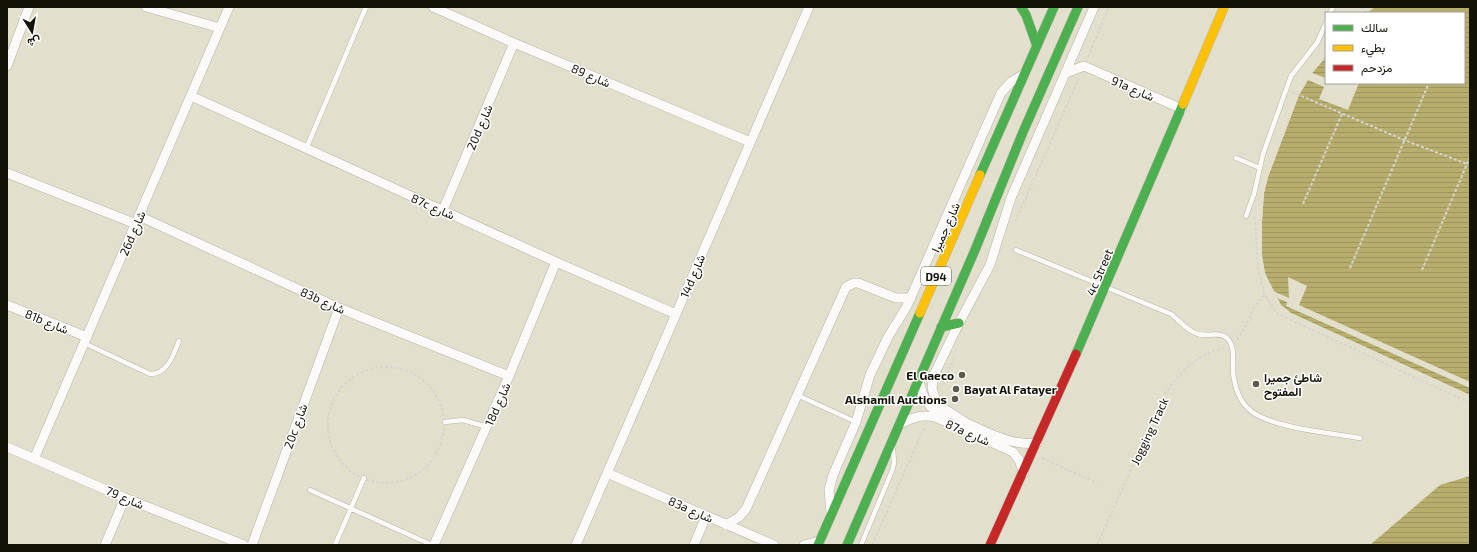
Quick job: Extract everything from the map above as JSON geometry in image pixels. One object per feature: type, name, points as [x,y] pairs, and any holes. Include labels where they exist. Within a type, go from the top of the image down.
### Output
[{"type":"main road","points":[[1021,7],[1026,15],[1037,46]]},
{"type":"main road","name":"شارع جميرا","points":[[819,543],[1054,7]]},
{"type":"main road","name":"4c Street","points":[[990,545],[1024,473],[1106,288],[1224,7]]},
{"type":"main road","name":"D94","points":[[847,545],[941,328],[1075,8]]},
{"type":"main road","points":[[941,328],[959,323]]},
{"type":"street","points":[[7,66],[29,7]]},
{"type":"street","points":[[146,7],[220,28]]},
{"type":"street","name":"26d شارع","points":[[34,459],[229,7]]},
{"type":"street","name":"شارع 89","points":[[433,7],[514,43],[750,142]]},
{"type":"street","name":"14d شارع","points":[[576,545],[809,7]]},
{"type":"street","points":[[968,424],[940,406],[936,401],[932,388],[934,374],[990,265],[1012,198],[1094,7]]},
{"type":"street","name":"20d شارع","points":[[443,210],[514,43]]},
{"type":"street","points":[[1066,73],[1084,66],[1078,46]]},
{"type":"street","name":"91a شارع","points":[[1084,66],[1182,109]]},
{"type":"street","points":[[831,516],[829,498],[830,482],[856,422],[870,375],[888,337],[903,314],[911,298],[1001,93],[1011,82],[1025,74]]},
{"type":"street","name":"87c شارع","points":[[191,96],[556,262],[676,314]]},
{"type":"street","name":"83b شارع","points":[[7,173],[137,220],[339,308],[509,376]]},
{"type":"street","name":"18d شارع","points":[[433,545],[487,427],[556,262]]},
{"type":"street","points":[[726,525],[740,517],[746,509],[846,288],[854,283],[858,283],[896,298],[911,298]]},
{"type":"street","name":"81b شارع","points":[[7,305],[85,340]]},
{"type":"street","name":"20c شارع","points":[[252,545],[339,308]]},
{"type":"street","name":"87a شارع","points":[[919,379],[923,396],[937,412],[1014,443],[1037,443]]},
{"type":"street","name":"87a شارع","points":[[900,424],[916,417],[922,416],[935,418],[1013,452],[1019,460],[1024,473]]},
{"type":"street","name":"شارع 79","points":[[7,448],[125,498],[244,545]]},
{"type":"street","name":"83a شارع","points":[[607,473],[774,545]]},
{"type":"street","points":[[105,545],[125,498]]},
{"type":"street","points":[[694,545],[706,516]]},
{"type":"street","points":[[804,545],[819,543]]},
{"type":"lane","points":[[306,149],[366,7]]},
{"type":"lane","points":[[1246,216],[1254,194],[1263,154],[1291,76],[1317,43],[1325,25]]},
{"type":"lane","points":[[1236,158],[1260,168]]},
{"type":"lane","points":[[1016,250],[1171,314],[1198,335],[1208,336],[1217,334],[1227,338],[1232,347],[1232,369],[1239,396],[1250,410],[1258,415],[1286,425],[1360,438]]},
{"type":"lane","points":[[85,340],[150,374],[157,374],[163,371],[180,341]]},
{"type":"lane","points":[[797,395],[856,422]]},
{"type":"lane","points":[[445,422],[463,420],[487,427]]},
{"type":"lane","points":[[861,545],[892,471],[894,455],[892,441]]},
{"type":"lane","points":[[335,545],[364,478]]},
{"type":"lane","points":[[310,490],[433,545]]},
{"type":"path","points":[[1014,223],[1109,7]]},
{"type":"path","points":[[1350,268],[1429,84]]},
{"type":"path","points":[[1286,90],[1404,140],[1467,164]]},
{"type":"path","points":[[1303,204],[1342,114]]},
{"type":"path","points":[[1422,270],[1470,157]]},
{"type":"path","points":[[1254,214],[1258,269],[1265,295],[1278,314],[1468,402]]},
{"type":"path","points":[[1232,347],[1243,331],[1255,306],[1265,295]]},
{"type":"path","name":"Jogging Track","points":[[1097,545],[1165,394],[1187,367],[1201,357],[1216,350],[1232,347]]},
{"type":"path","points":[[943,384],[956,355]]},
{"type":"path","points":[[393,367],[408,371],[423,380],[435,393],[444,413],[444,435],[435,457],[431,464],[420,475],[406,482],[390,484],[364,478],[337,459],[328,443],[328,415],[333,398],[345,384],[369,370],[393,367]]},
{"type":"path","points":[[872,545],[926,422],[932,424],[935,418]]},
{"type":"path","points":[[1032,454],[1097,483]]},
{"type":"shaded area","points":[[1375,7],[1470,7],[1470,395],[1291,313],[1281,305],[1265,273],[1262,256],[1262,221],[1264,193],[1268,177],[1299,95],[1312,73],[1325,58],[1325,84],[1465,84],[1465,12],[1368,12]]},
{"type":"shaded area","points":[[1470,476],[1470,545],[1370,545],[1440,485]]},
{"type":"pier","points":[[1325,55],[1325,58],[1312,73],[1325,78],[1325,84],[1359,84],[1348,110],[1319,99],[1324,87],[1308,80],[1299,95],[1268,177],[1264,193],[1262,256],[1265,273],[1273,291],[1289,298],[1288,277],[1307,286],[1299,305],[1470,382],[1470,388],[1286,306],[1287,302],[1277,298],[1281,305],[1291,313],[1470,395],[1470,397],[1290,315],[1279,306],[1263,274],[1260,256],[1262,193],[1266,176],[1298,94],[1310,71]]},
{"type":"traffic: fast","points":[[1021,7],[1026,15],[1037,46]]},
{"type":"traffic: fast","points":[[980,175],[1054,7]]},
{"type":"traffic: fast","points":[[847,545],[975,250],[1023,132],[1078,7]]},
{"type":"traffic: fast","points":[[1076,354],[1183,104]]},
{"type":"traffic: fast","points":[[818,545],[920,313]]},
{"type":"traffic: fast","points":[[941,327],[959,323]]},
{"type":"traffic: slow","points":[[1183,104],[1224,7]]},
{"type":"traffic: slow","points":[[920,313],[980,175]]},
{"type":"traffic: jam","points":[[990,545],[1076,354]]},
{"type":"place","name":"El Gaeco","points":[[962,375]]},
{"type":"place","name":"شاطئ جميرا المفتوح","points":[[1256,384]]},
{"type":"place","name":"Bayat Al Fatayer","points":[[956,389]]},
{"type":"place","name":"Alshamil Auctions","points":[[955,399]]}]
